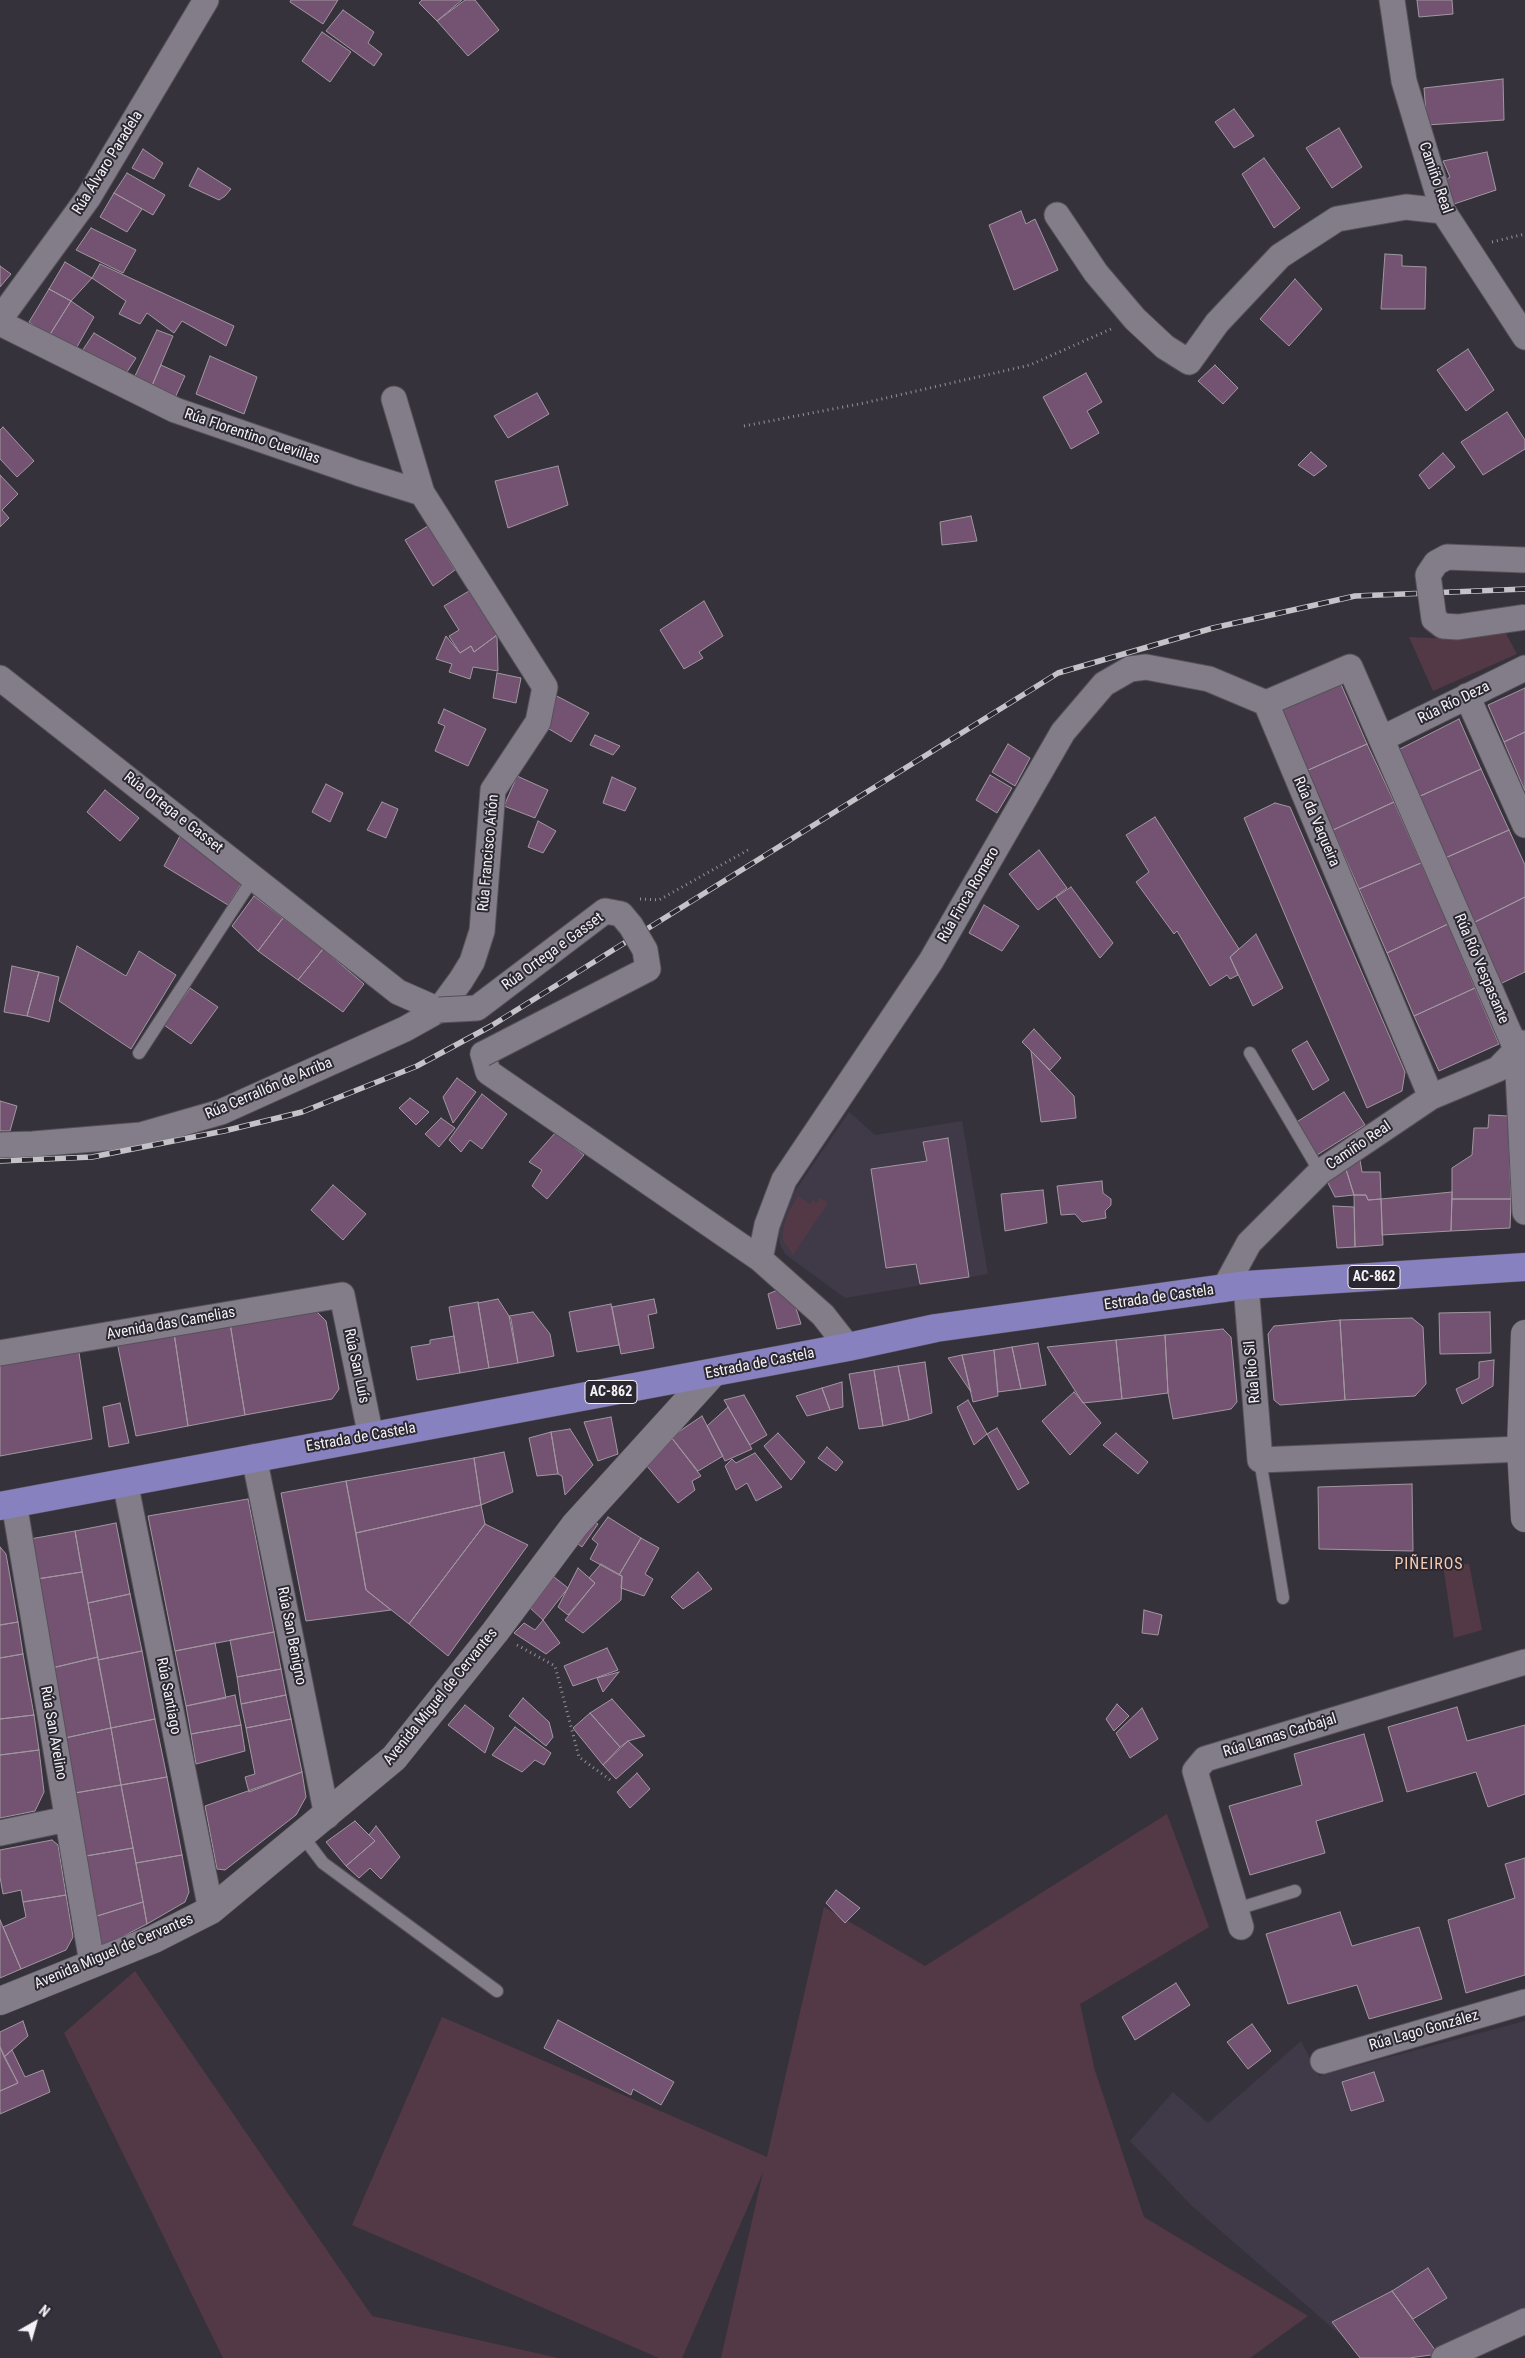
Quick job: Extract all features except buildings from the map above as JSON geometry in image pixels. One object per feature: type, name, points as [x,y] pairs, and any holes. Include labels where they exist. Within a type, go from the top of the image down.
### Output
[{"type":"main road","name":"Estrada de Castela","points":[[7,1504],[848,1347],[936,1328],[1235,1287],[1525,1268]]},
{"type":"street","name":"Rúa Álvaro Paradela","points":[[0,321],[88,198],[206,0]]},
{"type":"street","name":"Camiño Real","points":[[1392,0],[1404,81],[1443,211],[1525,337]]},
{"type":"street","points":[[1057,214],[1096,273],[1135,319],[1165,347],[1189,362],[1217,323],[1280,256],[1337,219],[1406,207],[1443,211]]},
{"type":"street","name":"Rúa Florentino Cuevillas","points":[[0,321],[175,410],[358,474],[422,493]]},
{"type":"street","points":[[394,399],[422,493]]},
{"type":"street","name":"Rúa Francisco Añón","points":[[422,493],[545,687],[538,722],[493,790],[482,931],[472,962],[439,1010]]},
{"type":"street","points":[[1525,560],[1447,557],[1436,563],[1428,575],[1434,619],[1443,626],[1458,627],[1525,617]]},
{"type":"street","name":"Rúa Finca Romero","points":[[760,1259],[767,1225],[784,1180],[931,961],[1062,732],[1104,684],[1130,669],[1146,667],[1209,679],[1266,703]]},
{"type":"street","points":[[1266,703],[1350,667],[1382,738]]},
{"type":"street","name":"Rúa Río Deza","points":[[1382,738],[1525,668]]},
{"type":"street","name":"Rúa Ortega e Gasset","points":[[0,678],[398,992],[439,1010],[477,1008],[604,911],[621,914],[631,926],[645,950],[648,969],[483,1054],[488,1072],[760,1259],[824,1315],[848,1347]]},
{"type":"street","points":[[1467,696],[1525,825]]},
{"type":"street","name":"Rúa da Vaqueira","points":[[1266,703],[1432,1097]]},
{"type":"street","name":"Rúa Río Vespasante","points":[[1382,738],[1521,1046],[1525,1212]]},
{"type":"street","name":"Rúa Cerrallón de Arriba","points":[[0,1145],[141,1135],[221,1112],[405,1029],[439,1010]]},
{"type":"street","name":"Camiño Real","points":[[1235,1287],[1249,1243],[1320,1172],[1432,1097],[1498,1069],[1521,1046]]},
{"type":"street","name":"Rúa Río Sil","points":[[1235,1287],[1260,1460]]},
{"type":"street","name":"Avenida das Camelias","points":[[0,1352],[342,1294]]},
{"type":"street","name":"Rúa San Luís","points":[[342,1294],[371,1437]]},
{"type":"street","points":[[1525,1334],[1520,1449],[1525,1518]]},
{"type":"street","name":"Avenida Miguel de Cervantes","points":[[0,2002],[154,1939],[211,1910],[301,1834],[327,1816],[394,1758],[495,1632],[575,1525],[713,1372]]},
{"type":"street","points":[[1260,1460],[1520,1449]]},
{"type":"street","name":"Rúa San Benigno","points":[[254,1457],[327,1816]]},
{"type":"street","name":"Rúa Santiago","points":[[125,1482],[211,1910]]},
{"type":"street","name":"Rúa San Avelino","points":[[7,1504],[67,1819],[92,1963]]},
{"type":"street","name":"Rúa Lamas Carbajal","points":[[1239,1918],[1195,1771],[1205,1759],[1525,1662]]},
{"type":"street","points":[[0,1833],[67,1819]]},
{"type":"street","name":"Rúa Lago González","points":[[1322,2061],[1525,2002]]},
{"type":"street","points":[[1444,2358],[1525,2321]]},
{"type":"lane","points":[[138,1053],[254,877]]},
{"type":"lane","points":[[1250,1053],[1320,1172]]},
{"type":"lane","points":[[1260,1460],[1283,1598]]},
{"type":"lane","points":[[301,1834],[323,1863],[496,1992]]},
{"type":"lane","points":[[1239,1918],[1295,1891]]},
{"type":"path","points":[[1467,248],[1525,234]]},
{"type":"path","points":[[744,426],[864,403],[1030,365],[1135,319]]},
{"type":"path","points":[[495,1632],[556,1666],[579,1757],[613,1782]]},
{"type":"shaded area","points":[[1504,630],[1517,654],[1433,691],[1409,637],[1454,639]]},
{"type":"shaded area","points":[[849,1112],[875,1135],[962,1121],[988,1274],[845,1298],[785,1254],[778,1234],[784,1207]]},
{"type":"shaded area","points":[[798,1196],[810,1204],[813,1200],[816,1203],[820,1198],[828,1203],[793,1255],[783,1240],[783,1231],[787,1215]]},
{"type":"shaded area","points":[[1469,1564],[1482,1630],[1454,1638],[1443,1565]]},
{"type":"shaded area","points":[[1167,1814],[1209,1927],[1080,2004],[1095,2071],[1144,2217],[1308,2316],[1250,2358],[721,2358],[763,2172],[682,2358],[659,2358],[352,2225],[442,2017],[767,2157],[824,1907],[925,1966]]},
{"type":"shaded area","points":[[135,1971],[372,2316],[558,2358],[223,2358],[64,2033]]},
{"type":"shaded area","points":[[1525,2021],[1525,2308],[1438,2350],[1367,2358],[1191,2205],[1130,2141],[1173,2092],[1208,2123],[1301,2041],[1319,2076]]},
{"type":"railway","points":[[0,1161],[92,1157],[224,1131],[302,1112],[417,1066],[491,1026],[1058,673],[1213,628],[1355,596],[1525,589]]},
{"type":"district","name":"PIÑEIROS","points":[[1429,1565]]}]
